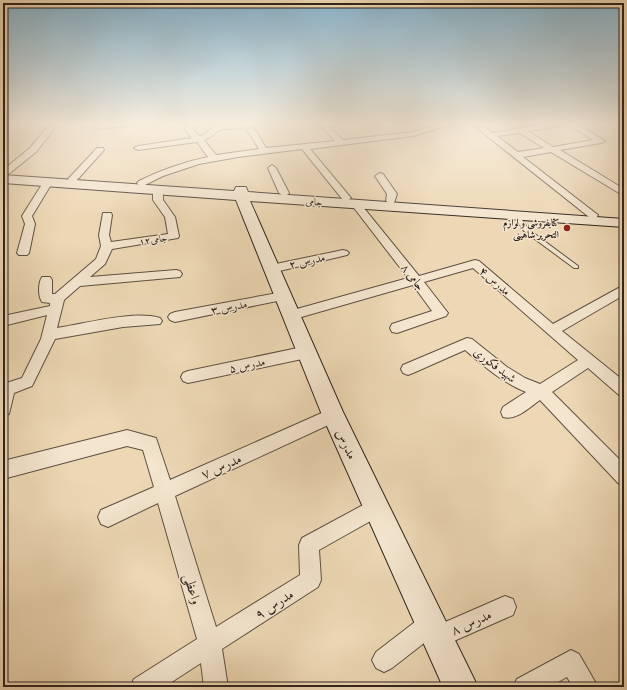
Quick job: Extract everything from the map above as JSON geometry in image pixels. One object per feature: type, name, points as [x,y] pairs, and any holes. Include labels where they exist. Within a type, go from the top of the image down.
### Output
[{"type":"main road","name":"جامی","points":[[3,174],[73,178],[89,183]]},
{"type":"main road","name":"جامی","points":[[3,180],[47,183],[109,184],[158,190],[284,193],[351,201],[392,201],[624,217]]},
{"type":"main road","name":"جامی","points":[[109,184],[142,183],[241,193],[517,216],[624,223]]},
{"type":"main road","name":"مدرس","points":[[241,193],[271,269],[334,416],[461,687]]},
{"type":"street","points":[[3,174],[25,156]]},
{"type":"street","points":[[73,178],[94,156]]},
{"type":"street","points":[[142,183],[156,175],[195,161],[234,156]]},
{"type":"street","name":"جامی ۸","points":[[311,156],[351,201],[416,280],[441,314],[397,328]]},
{"type":"street","points":[[520,156],[593,215]]},
{"type":"street","points":[[566,156],[624,193]]},
{"type":"street","points":[[272,168],[284,193]]},
{"type":"street","points":[[380,176],[392,194],[392,201]]},
{"type":"street","points":[[23,253],[30,224],[27,216],[47,183]]},
{"type":"street","name":"جامی۱۲","points":[[107,246],[174,236],[170,217],[158,200],[158,190]]},
{"type":"street","points":[[3,409],[5,390],[27,382],[49,335],[57,304],[77,282],[101,261],[107,246],[104,235],[107,215]]},
{"type":"street","name":"مدرس ۲","points":[[271,269],[343,253]]},
{"type":"street","name":"مدرس ۴","points":[[287,306],[416,280],[475,264],[552,331],[624,390]]},
{"type":"street","points":[[77,282],[176,274]]},
{"type":"street","points":[[46,280],[46,299],[57,304]]},
{"type":"street","points":[[552,331],[619,292],[624,303]]},
{"type":"street","points":[[3,321],[57,304]]},
{"type":"street","name":"مدرس ۳","points":[[174,317],[287,306]]},
{"type":"street","points":[[49,335],[123,322],[154,321]]},
{"type":"street","name":"شهید فکوری","points":[[408,369],[467,343],[508,377],[526,387],[541,391],[624,477]]},
{"type":"street","name":"مدرس ۵","points":[[188,377],[306,352]]},
{"type":"street","points":[[509,412],[589,360]]},
{"type":"street","name":"مدرس ۷","points":[[108,518],[334,416]]},
{"type":"street","name":"واعظی","points":[[3,470],[127,438],[150,444],[210,645],[216,687]]},
{"type":"street","name":"مدرس ۹","points":[[142,687],[311,580],[309,545],[376,507]]},
{"type":"street","name":"مدرس ۸","points":[[384,660],[435,630],[505,607]]},
{"type":"street","points":[[525,687],[571,662],[586,687]]},
{"type":"lane","points":[[517,216],[526,230],[576,267]]},
{"type":"place","name":"کتابفروشی و لوازم التحریر شاهینی","points":[[567,228]]}]
